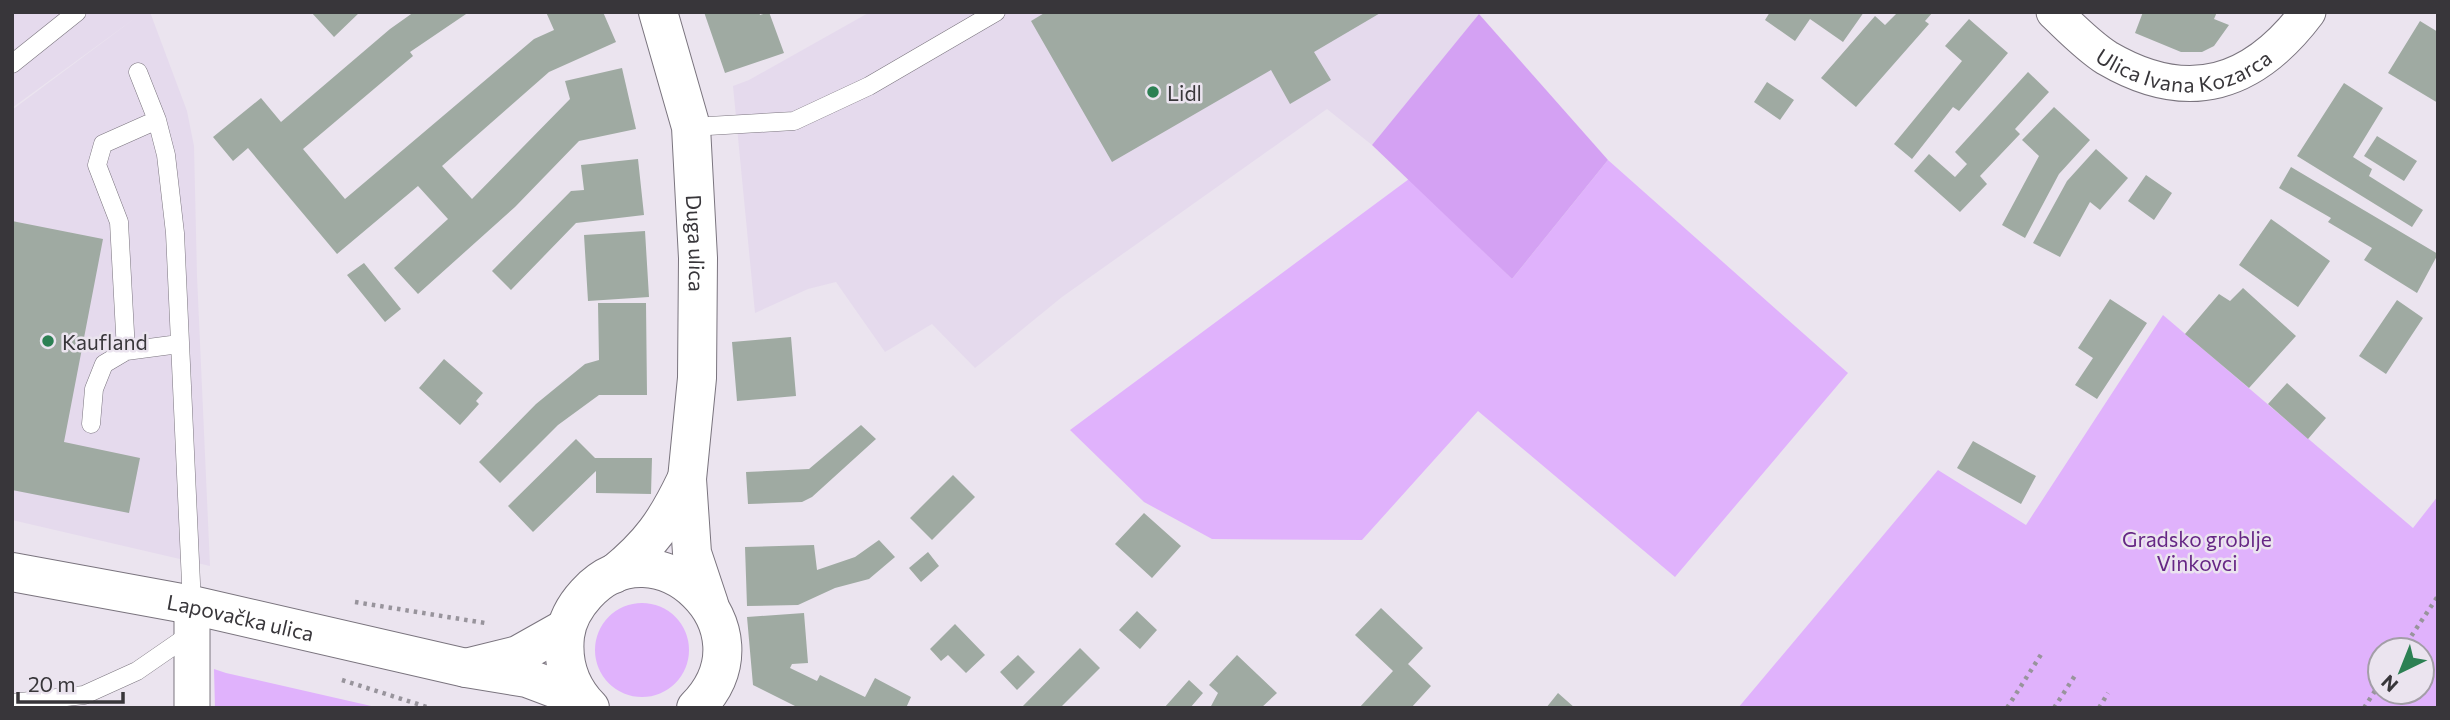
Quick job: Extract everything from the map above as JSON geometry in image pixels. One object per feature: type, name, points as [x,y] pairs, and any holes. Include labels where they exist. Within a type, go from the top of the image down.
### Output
[{"type":"main road","name":"Duga ulica","points":[[658,12],[691,127],[698,258],[697,365],[687,479],[692,553],[709,604],[720,626],[724,650],[713,699]]},
{"type":"main road","name":"Duga ulica","points":[[585,703],[568,677],[563,652],[566,628],[576,605],[592,587],[640,554],[658,534],[687,479]]},
{"type":"main road","name":"Duga ulica","points":[[614,574],[640,569],[667,572],[691,584],[709,604]]},
{"type":"main road","name":"Lapovačka ulica","points":[[12,572],[192,619],[527,678],[585,703]]},
{"type":"main road","name":"Lapovačka ulica","points":[[466,668],[518,655],[566,628]]},
{"type":"street","name":"Ulica Ivana Kozarca","points":[[2054,12],[2106,58],[2133,70],[2179,84],[2223,81],[2256,65],[2276,51],[2308,12]]},
{"type":"street","points":[[192,619],[192,708]]},
{"type":"lane","points":[[12,64],[77,12]]},
{"type":"lane","points":[[691,127],[794,121],[869,86],[996,12]]},
{"type":"lane","points":[[12,703],[84,695],[137,671],[192,619],[175,233],[166,155],[157,120],[138,72]]},
{"type":"lane","points":[[126,351],[119,222],[97,165],[103,144],[157,120]]},
{"type":"lane","points":[[91,424],[94,389],[104,364],[126,351],[179,344]]},
{"type":"path","points":[[2411,636],[2438,596]]},
{"type":"path","points":[[2007,708],[2042,653]]},
{"type":"path","points":[[2054,708],[2076,674]]},
{"type":"path","points":[[2099,708],[2108,693]]},
{"type":"shaded area","points":[[12,12],[150,12],[187,111],[194,146],[210,566],[12,520],[12,110],[138,16],[12,108]]},
{"type":"shaded area","points":[[870,12],[1479,14],[1372,145],[1327,109],[1062,297],[975,368],[932,324],[885,352],[836,282],[808,289],[755,313],[733,86],[749,80]]},
{"type":"shaded area","points":[[1479,14],[1608,160],[1512,279],[1372,145]]},
{"type":"green space","points":[[1608,160],[1848,373],[1675,577],[1478,411],[1362,540],[1212,539],[1144,502],[1070,430],[1409,179],[1512,279]]},
{"type":"green space","name":"Gradsko groblje Vinkovci","points":[[2163,315],[2413,528],[2438,496],[2438,708],[1738,708],[1938,470],[2026,525]]},
{"type":"green space","points":[[642,603],[660,607],[675,617],[685,632],[689,650],[685,668],[675,683],[660,693],[642,697],[624,693],[609,683],[599,668],[595,650],[599,632],[609,617],[624,607]]},
{"type":"green space","points":[[214,669],[226,673],[380,708],[215,708]]},
{"type":"building","points":[[311,12],[360,12],[334,37]]},
{"type":"building","points":[[414,12],[469,12],[410,52],[413,56],[303,149],[345,199],[534,39],[554,30],[546,12],[603,12],[616,42],[549,72],[442,166],[472,199],[570,99],[565,81],[622,68],[636,129],[579,141],[515,207],[418,294],[394,268],[448,219],[418,186],[337,254],[248,148],[233,161],[213,137],[261,98],[281,122],[390,29]]},
{"type":"building","points":[[704,12],[759,12],[760,15],[769,12],[784,53],[725,73]]},
{"type":"building","name":"Lidl","points":[[1046,12],[1382,12],[1314,52],[1331,80],[1290,104],[1271,70],[1112,162],[1031,21]]},
{"type":"building","points":[[1770,12],[1864,12],[1843,42],[1810,19],[1795,41],[1765,20]]},
{"type":"building","points":[[1898,12],[1933,12],[1925,21],[1929,24],[1856,107],[1821,78],[1875,16],[1885,25]]},
{"type":"building","points":[[2143,12],[2217,12],[2214,19],[2229,25],[2214,46],[2202,52],[2181,52],[2135,33]]},
{"type":"building","points":[[1969,19],[2008,53],[1959,111],[1953,107],[1912,159],[1894,144],[1962,61],[1945,46]]},
{"type":"building","points":[[2420,21],[2438,32],[2438,103],[2388,73]]},
{"type":"building","points":[[2028,72],[2049,92],[2015,129],[2020,134],[1980,176],[1987,184],[1960,212],[1914,171],[1929,154],[1955,177],[1967,164],[1955,152]]},
{"type":"building","points":[[1767,82],[1794,100],[1780,120],[1754,102]]},
{"type":"building","points":[[2344,83],[2383,108],[2353,157],[2372,169],[2369,176],[2423,210],[2412,227],[2297,156]]},
{"type":"building","points":[[2054,107],[2090,140],[2059,174],[2025,238],[2002,225],[2039,156],[2022,140]]},
{"type":"building","points":[[2377,136],[2417,161],[2404,181],[2364,156]]},
{"type":"building","points":[[2096,149],[2128,178],[2100,210],[2090,202],[2060,257],[2033,243],[2067,181]]},
{"type":"building","points":[[638,159],[644,215],[576,223],[511,290],[492,271],[571,191],[584,190],[581,165]]},
{"type":"building","points":[[2291,167],[2438,254],[2417,293],[2364,260],[2372,248],[2328,222],[2331,218],[2279,188]]},
{"type":"building","points":[[2146,175],[2172,193],[2154,220],[2128,201]]},
{"type":"building","points":[[2271,219],[2330,261],[2298,307],[2239,265]]},
{"type":"building","name":"Kaufland","points":[[12,221],[103,239],[64,442],[140,458],[129,513],[12,490]]},
{"type":"building","points":[[645,231],[649,297],[588,301],[584,235]]},
{"type":"building","points":[[364,263],[401,309],[385,322],[347,275]]},
{"type":"building","points":[[2243,288],[2296,336],[2249,388],[2185,334],[2219,294],[2230,301]]},
{"type":"building","points":[[2110,299],[2147,323],[2097,399],[2075,385],[2093,358],[2078,348]]},
{"type":"building","points":[[2397,300],[2423,318],[2386,374],[2359,356]]},
{"type":"building","points":[[598,303],[646,303],[647,395],[599,395],[558,425],[500,483],[479,462],[536,404],[585,364],[599,360]]},
{"type":"building","points":[[791,337],[796,396],[737,401],[732,342]]},
{"type":"building","points":[[444,359],[483,393],[476,401],[479,404],[460,425],[419,388]]},
{"type":"building","points":[[2287,383],[2326,418],[2308,439],[2268,404]]},
{"type":"building","points":[[861,425],[876,439],[812,497],[802,502],[748,504],[746,472],[809,469]]},
{"type":"building","points":[[576,439],[595,458],[652,458],[651,494],[596,493],[596,471],[533,532],[508,506]]},
{"type":"building","points":[[1973,441],[2036,476],[2021,504],[1957,468]]},
{"type":"building","points":[[953,475],[975,497],[932,540],[910,518]]},
{"type":"building","points":[[1144,513],[1181,546],[1152,578],[1115,544]]},
{"type":"building","points":[[879,540],[895,557],[869,579],[835,588],[798,605],[747,606],[745,547],[814,545],[817,570],[855,557]]},
{"type":"building","points":[[928,552],[939,566],[921,582],[909,568]]},
{"type":"building","points":[[1381,608],[1423,648],[1408,664],[1431,686],[1411,708],[1359,708],[1393,671],[1355,635]]},
{"type":"building","points":[[1137,611],[1157,630],[1140,649],[1119,630]]},
{"type":"building","points":[[804,613],[808,663],[792,664],[790,668],[817,681],[820,675],[865,697],[875,678],[911,697],[906,708],[799,708],[753,685],[747,617]]},
{"type":"building","points":[[955,624],[985,655],[966,673],[948,655],[941,661],[930,649]]},
{"type":"building","points":[[1080,648],[1100,668],[1060,708],[1021,708]]},
{"type":"building","points":[[1018,655],[1035,672],[1017,690],[1000,672]]},
{"type":"building","points":[[1237,655],[1277,693],[1261,708],[1210,708],[1218,693],[1209,685]]},
{"type":"building","points":[[1189,680],[1203,693],[1190,708],[1164,708]]},
{"type":"building","points":[[1558,693],[1575,708],[1546,708]]},
{"type":"place","name":"Lidl","points":[[1153,92]]},
{"type":"place","name":"Kaufland","points":[[48,341]]}]
